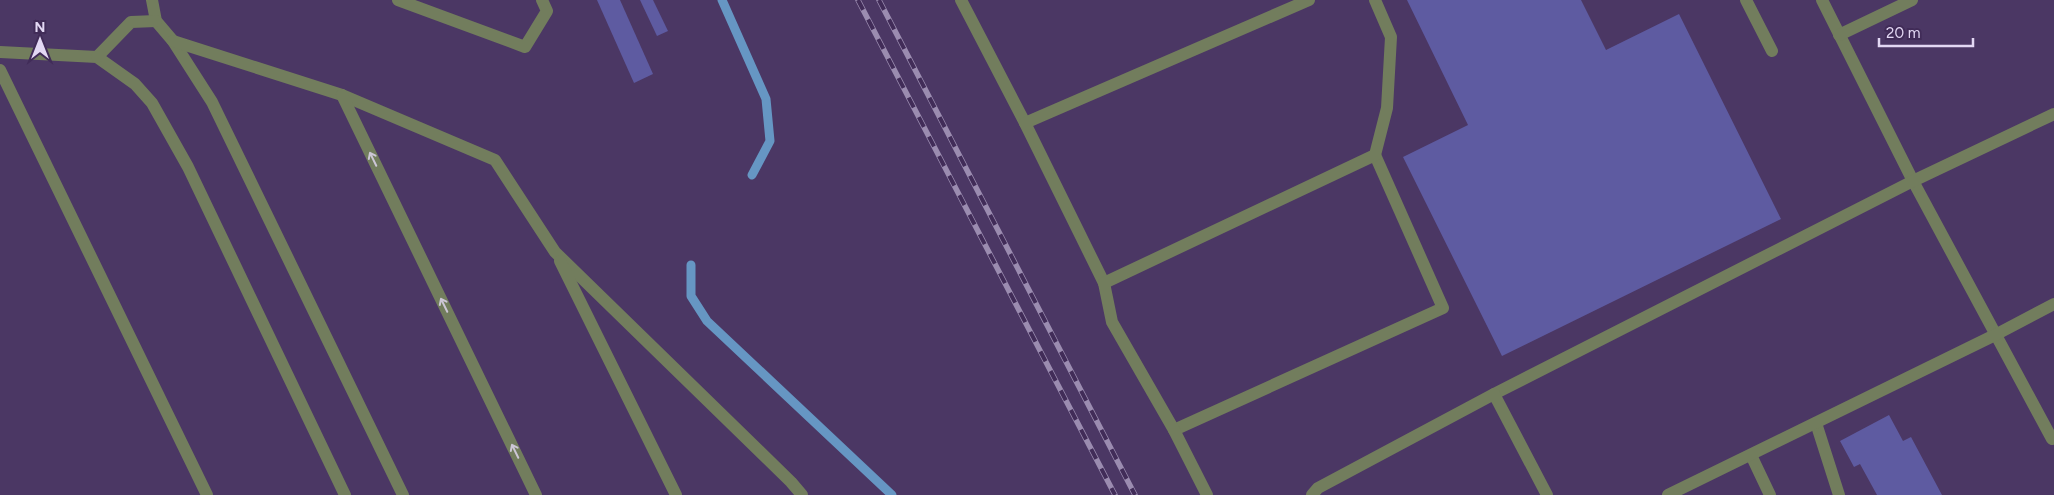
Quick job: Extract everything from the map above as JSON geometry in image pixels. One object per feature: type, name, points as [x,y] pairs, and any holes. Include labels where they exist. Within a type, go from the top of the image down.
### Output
[{"type":"lane","points":[[152,0],[156,22],[173,41],[212,102],[403,495]]},
{"type":"lane","points":[[398,0],[524,47],[547,11],[542,0]]},
{"type":"lane","points":[[961,0],[1025,123],[1104,283],[1112,322],[1174,430],[1207,495]]},
{"type":"lane","points":[[1025,123],[1309,0]]},
{"type":"lane","points":[[1174,430],[1444,308],[1375,155],[1387,108],[1391,37],[1375,0]]},
{"type":"lane","points":[[1746,0],[1772,51]]},
{"type":"lane","points":[[1822,0],[1913,181],[2052,439]]},
{"type":"lane","points":[[1839,35],[1912,0]]},
{"type":"lane","points":[[97,57],[131,22],[156,22]]},
{"type":"lane","points":[[173,41],[342,95],[495,160],[555,252],[676,495]]},
{"type":"lane","points":[[0,52],[97,57],[135,84],[152,103],[192,175],[345,495]]},
{"type":"lane","points":[[0,70],[207,495]]},
{"type":"lane","points":[[342,95],[536,495]]},
{"type":"lane","points":[[1312,495],[1318,488],[1494,394],[1913,181],[2054,114]]},
{"type":"lane","points":[[1104,283],[1375,155]]},
{"type":"lane","points":[[555,252],[802,495]]},
{"type":"lane","points":[[1668,495],[1997,334],[2054,304]]},
{"type":"lane","points":[[1494,394],[1547,495]]},
{"type":"lane","points":[[1816,423],[1839,495]]},
{"type":"lane","points":[[1751,455],[1770,495]]},
{"type":"building","points":[[597,0],[620,0],[653,74],[634,83]]},
{"type":"building","points":[[640,0],[653,0],[668,31],[657,36]]},
{"type":"building","points":[[1407,0],[1581,0],[1606,50],[1679,14],[1781,219],[1502,356],[1403,157],[1468,125]]},
{"type":"building","points":[[1889,415],[1903,441],[1911,437],[1942,495],[1877,495],[1860,464],[1854,467],[1840,441]]},
{"type":"waterway","points":[[722,0],[766,99],[770,141],[752,175]]},
{"type":"waterway","points":[[691,265],[691,296],[707,321],[892,495]]},
{"type":"railway","points":[[858,0],[1115,495]]},
{"type":"railway","points":[[879,0],[1135,495]]}]
